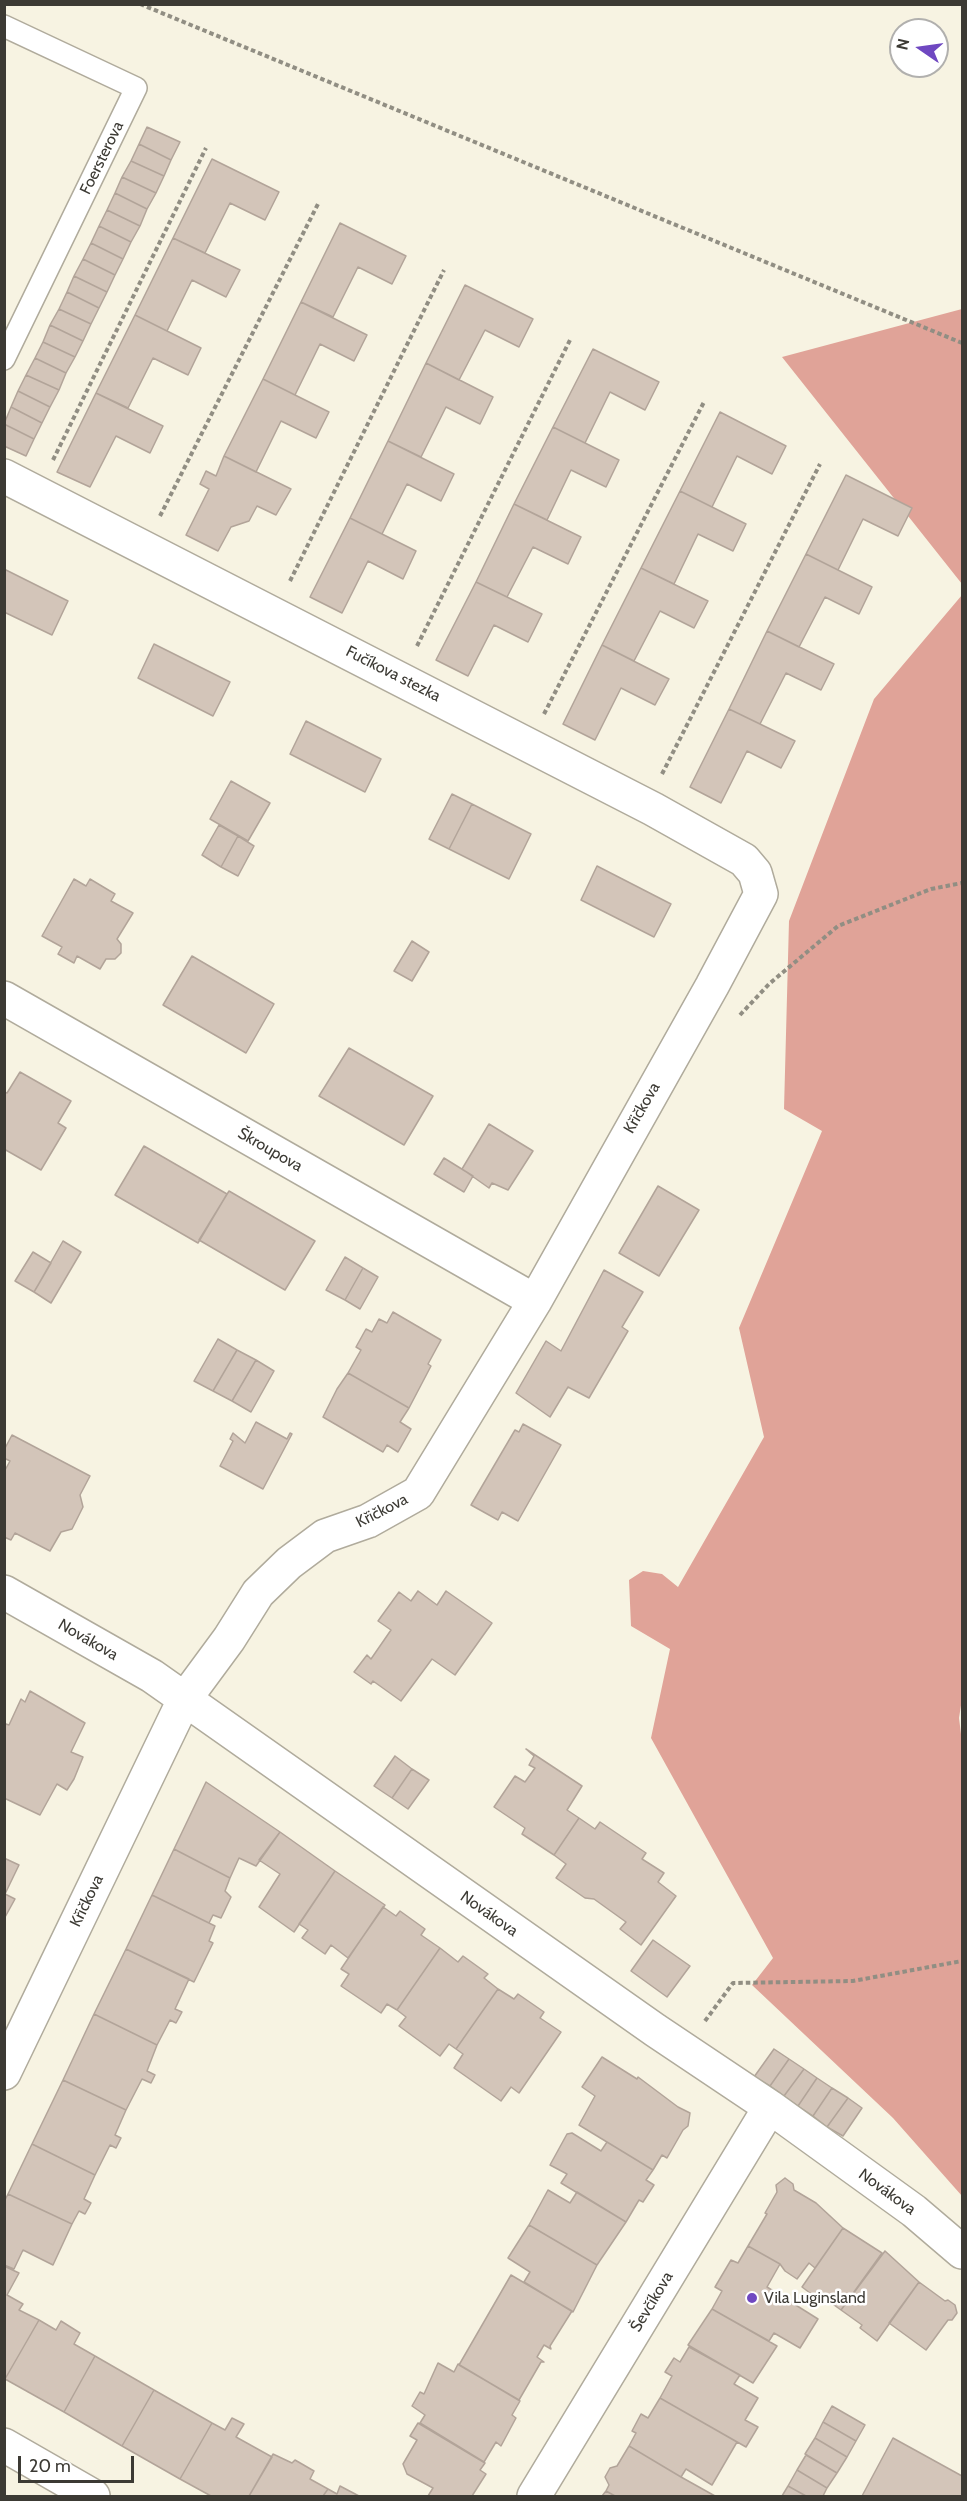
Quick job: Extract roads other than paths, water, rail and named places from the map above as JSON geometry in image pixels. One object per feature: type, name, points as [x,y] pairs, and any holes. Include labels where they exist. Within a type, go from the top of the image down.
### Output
[{"type":"street","name":"Fučíkova stezka","points":[[4,477],[646,805],[744,860],[755,873],[761,894]]},
{"type":"street","name":"Křičkova","points":[[4,2073],[184,1700],[229,1639],[258,1593],[289,1563],[325,1536],[368,1521],[418,1493],[535,1301],[712,986],[761,894]]},
{"type":"street","name":"Škroupova","points":[[4,998],[535,1301]]},
{"type":"street","name":"Novákova","points":[[4,1592],[152,1676],[683,2049],[770,2107],[914,2211],[963,2252]]},
{"type":"street","name":"Ševčíkova","points":[[534,2496],[770,2107]]},
{"type":"street","points":[[4,2445],[93,2496]]},
{"type":"lane","name":"Foersterova","points":[[4,26],[136,88],[4,359]]},
{"type":"place","name":"Vila Luginsland","points":[[752,2298]]}]
